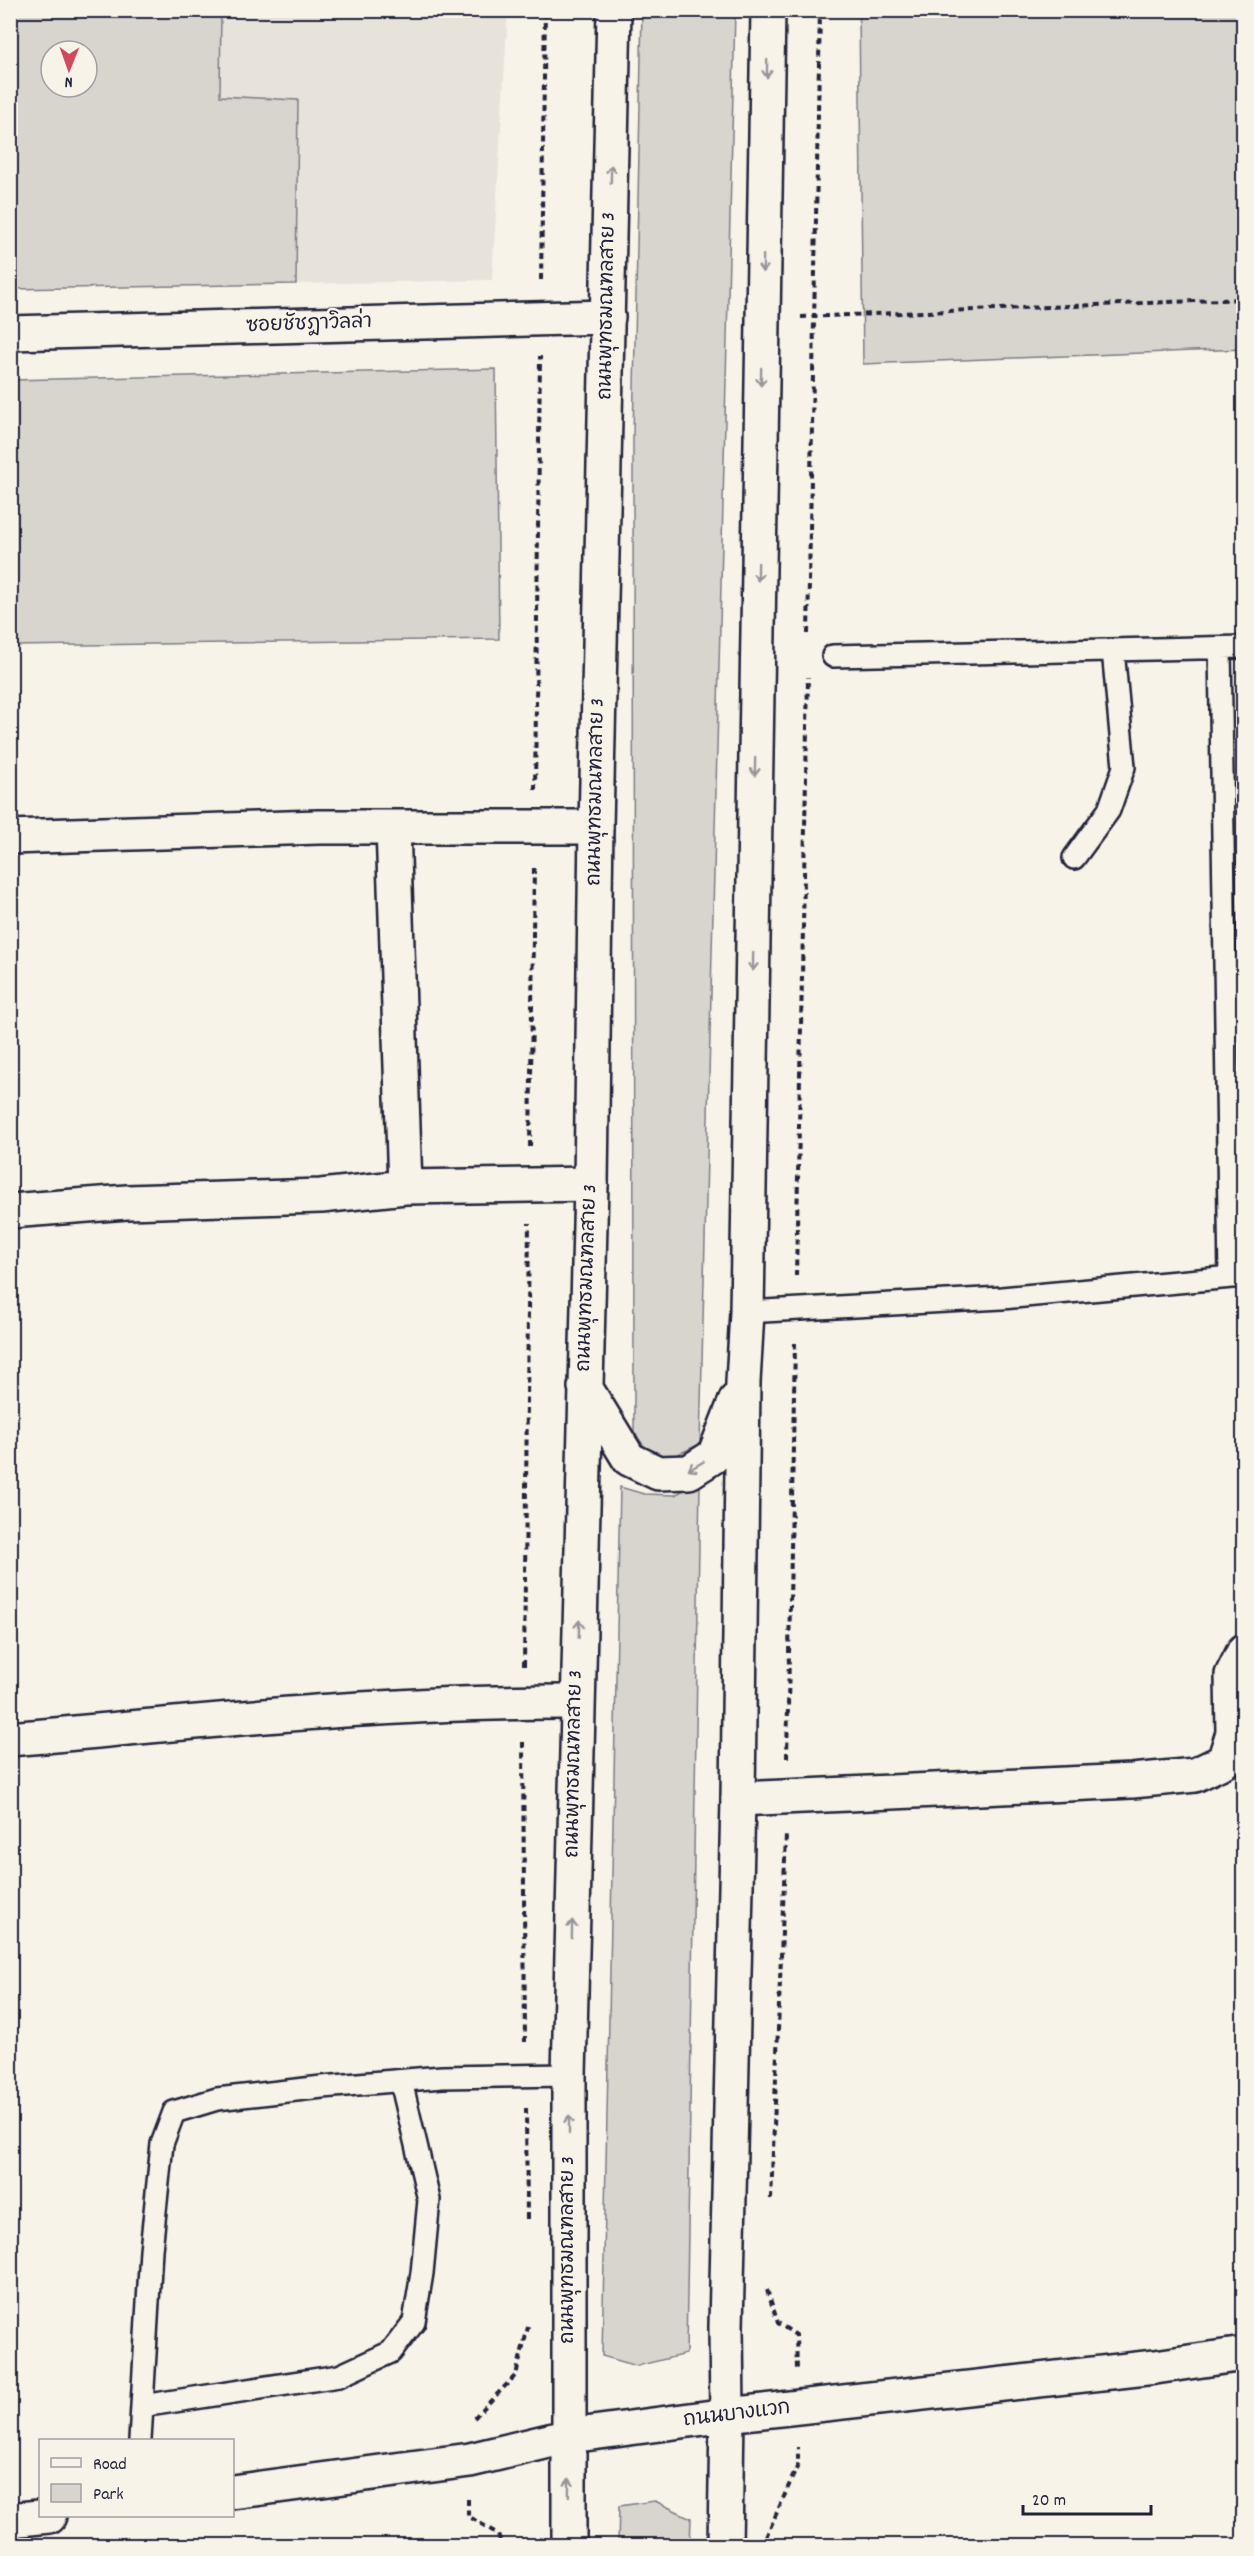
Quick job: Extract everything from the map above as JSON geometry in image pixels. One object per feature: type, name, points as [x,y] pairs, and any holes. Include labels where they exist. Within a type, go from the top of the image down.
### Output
[{"type":"main road","name":"ถนนพุทธมณฑลสาย 3","points":[[569,2546],[569,2075],[591,1184],[596,827],[614,10]]},
{"type":"main road","points":[[724,2546],[768,10]]},
{"type":"main road","name":"ซอยชัชฎาวิลล่า","points":[[10,333],[608,317]]},
{"type":"main road","points":[[10,837],[319,827],[596,827]]},
{"type":"main road","points":[[393,827],[405,1187]]},
{"type":"main road","points":[[10,1211],[128,1202],[321,1196],[405,1187],[591,1184]]},
{"type":"main road","points":[[585,1387],[629,1459],[658,1473],[689,1472],[714,1456],[743,1382]]},
{"type":"main road","points":[[738,1799],[1132,1781],[1195,1774],[1224,1761],[1233,1733],[1232,1675],[1244,1651]]},
{"type":"main road","points":[[10,1739],[309,1713],[524,1701],[577,1702]]},
{"type":"main road","name":"ถนนบางแวก","points":[[234,2492],[470,2460],[570,2436],[728,2415],[1155,2367],[1244,2354]]},
{"type":"main road","points":[[10,2520],[39,2517]]},
{"type":"lane","points":[[833,656],[1244,647]]},
{"type":"lane","points":[[747,1312],[1002,1298],[1237,1277],[1220,648]]},
{"type":"lane","points":[[1074,858],[1108,810],[1124,768],[1113,650]]},
{"type":"lane","points":[[140,2439],[151,2250],[162,2144],[174,2112],[217,2099],[442,2077],[569,2075]]},
{"type":"lane","points":[[142,2406],[339,2376],[392,2352],[414,2322],[422,2273],[429,2200],[401,2081]]},
{"type":"path","points":[[808,639],[820,10]]},
{"type":"path","points":[[762,319],[1244,299]]},
{"type":"path","points":[[770,2208],[787,1797],[808,675]]},
{"type":"path","points":[[767,2278],[767,2290],[778,2323],[796,2335]]},
{"type":"path","points":[[763,2542],[798,2465]]},
{"type":"path","points":[[468,2516],[498,2534],[502,2546]]},
{"type":"shaded area","points":[[221,11],[508,11],[492,280],[296,284],[298,100],[220,96]]},
{"type":"green space","points":[[10,11],[221,11],[220,96],[298,100],[296,284],[11,289]]},
{"type":"green space","points":[[642,11],[735,11],[700,1444],[672,1457],[649,1453],[634,1432],[633,436]]},
{"type":"green space","points":[[859,11],[1243,11],[1243,349],[863,364]]},
{"type":"green space","points":[[496,369],[499,639],[11,646],[11,380]]},
{"type":"green space","points":[[700,1481],[686,2354],[637,2366],[602,2356],[620,1487],[644,1494],[675,1495]]},
{"type":"green space","points":[[655,2501],[691,2518],[690,2545],[618,2545],[619,2506]]}]
